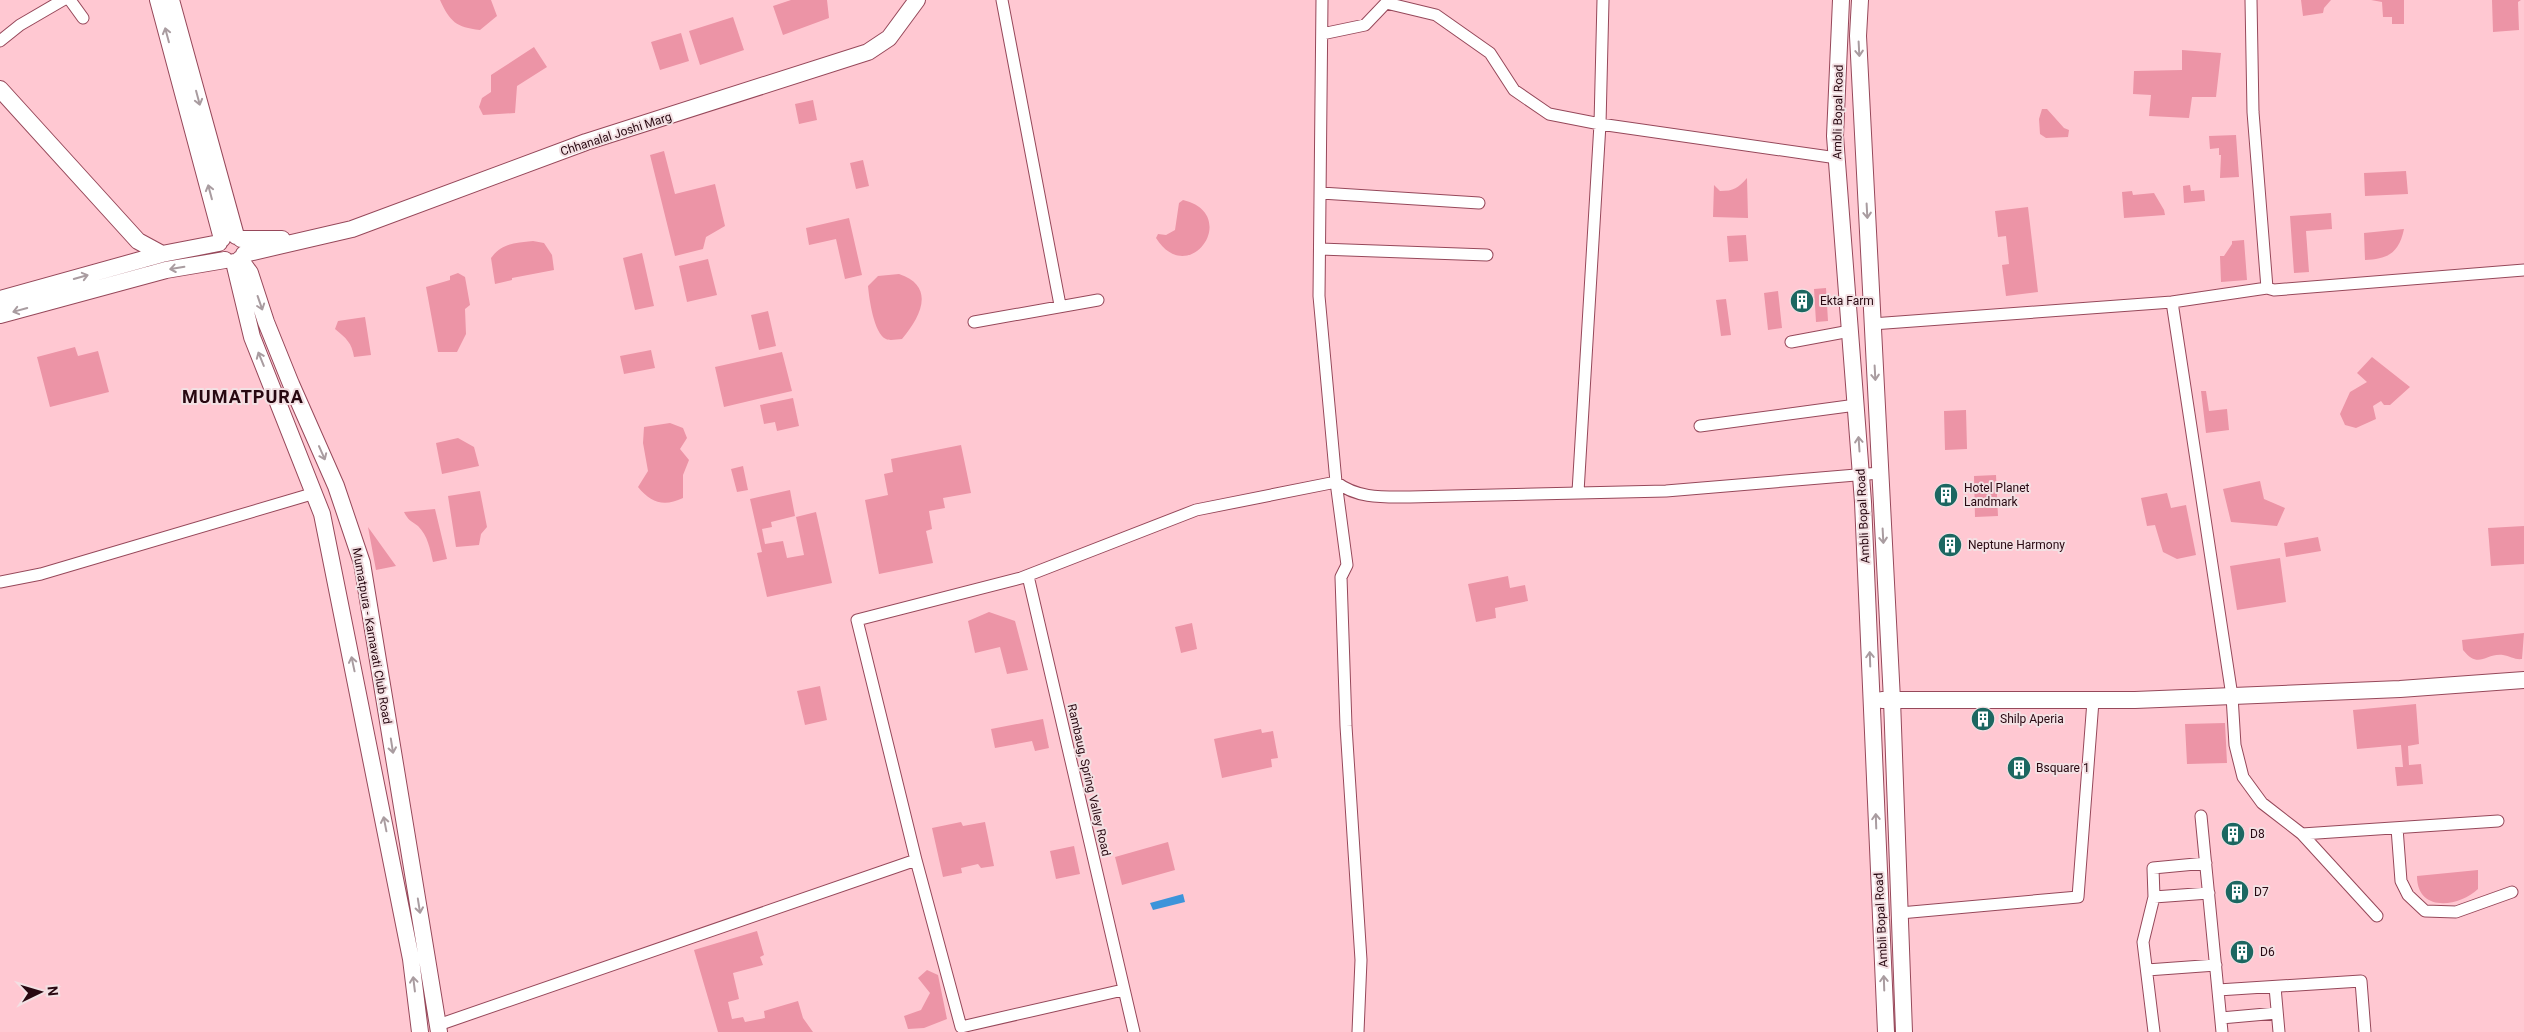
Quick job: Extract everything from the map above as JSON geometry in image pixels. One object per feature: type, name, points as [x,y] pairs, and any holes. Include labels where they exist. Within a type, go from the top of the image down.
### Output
[{"type":"street","points":[[0,41],[20,25],[63,0]]},
{"type":"street","points":[[70,0],[83,18]]},
{"type":"street","points":[[158,0],[233,249]]},
{"type":"street","points":[[171,0],[233,249]]},
{"type":"street","name":"Chhanalal Joshi Marg","points":[[233,249],[291,238],[296,241],[352,229],[586,142],[868,52],[889,38],[917,0]]},
{"type":"street","points":[[1002,0],[1060,305]]},
{"type":"street","points":[[1322,0],[1319,296],[1336,482],[1347,565],[1341,577],[1346,726],[1361,960],[1358,1032]]},
{"type":"street","points":[[1578,492],[1600,124],[1603,0]]},
{"type":"street","name":"Ambli Bopal Road","points":[[1842,0],[1835,136],[1861,476],[1886,1032]]},
{"type":"street","name":"Ambli Bopal Road","points":[[1860,0],[1858,36],[1892,700],[1904,1032]]},
{"type":"street","points":[[2251,0],[2253,112],[2267,288]]},
{"type":"street","points":[[1322,34],[1366,25],[1386,3],[1436,15],[1490,53],[1514,90],[1549,114],[1600,124],[1837,158]]},
{"type":"street","points":[[0,88],[138,241],[162,254]]},
{"type":"street","points":[[1321,193],[1479,203]]},
{"type":"street","points":[[0,299],[162,254],[233,249]]},
{"type":"street","points":[[0,315],[166,270],[233,249]]},
{"type":"street","name":"Mumatpura - Karnavati Club Road","points":[[233,249],[252,338],[322,514],[404,920],[420,1032]]},
{"type":"street","name":"Mumatpura - Karnavati Club Road","points":[[233,249],[250,273],[288,375],[336,486],[362,563],[439,1028]]},
{"type":"street","points":[[1320,249],[1487,255]]},
{"type":"street","points":[[1872,324],[2172,302],[2267,288],[2274,290],[2328,287],[2524,270]]},
{"type":"street","points":[[974,322],[1060,305],[1098,300]]},
{"type":"street","points":[[2172,302],[2232,696],[2235,745],[2243,777],[2262,803],[2302,834],[2376,916]]},
{"type":"street","points":[[1791,342],[1850,331]]},
{"type":"street","points":[[1700,426],[1856,406]]},
{"type":"street","points":[[1123,990],[961,1026],[916,860],[857,620],[1028,576],[1196,510],[1336,482],[1352,492],[1380,498],[1727,488],[1880,473]]},
{"type":"street","points":[[0,582],[41,574],[315,493]]},
{"type":"street","name":"Rambaug, Spring Valley Road","points":[[1028,576],[1134,1032]]},
{"type":"street","points":[[1871,701],[2093,700],[2232,696],[2400,689],[2524,680]]},
{"type":"street","points":[[1900,913],[2078,897],[2093,700]]},
{"type":"street","points":[[2201,816],[2222,1032]]},
{"type":"street","points":[[2302,834],[2498,821]]},
{"type":"street","points":[[2397,828],[2401,881],[2408,894],[2425,911],[2456,912],[2512,892]]},
{"type":"street","points":[[439,1028],[916,860]]},
{"type":"street","points":[[2154,1032],[2143,942],[2154,897],[2153,868],[2206,863]]},
{"type":"street","points":[[2154,897],[2209,893]]},
{"type":"street","points":[[2147,970],[2216,965]]},
{"type":"street","points":[[2218,990],[2275,988],[2361,981],[2365,1032]]},
{"type":"street","points":[[2275,988],[2279,1032]]},
{"type":"street","points":[[2221,1018],[2277,1013]]},
{"type":"shaded area","points":[[440,0],[491,0],[497,16],[480,30],[465,27],[459,25],[447,14]]},
{"type":"shaded area","points":[[791,0],[827,0],[829,18],[783,35],[773,6]]},
{"type":"shaded area","points":[[2301,0],[2331,0],[2324,8],[2323,13],[2303,16]]},
{"type":"shaded area","points":[[2371,0],[2404,0],[2404,24],[2392,24],[2392,17],[2383,17],[2382,2]]},
{"type":"shaded area","points":[[2492,0],[2521,0],[2518,2],[2519,30],[2493,32]]},
{"type":"shaded area","points":[[733,17],[744,50],[700,65],[689,31]]},
{"type":"shaded area","points":[[681,33],[689,61],[660,70],[651,42]]},
{"type":"shaded area","points":[[534,47],[547,67],[517,86],[515,113],[483,115],[479,107],[482,98],[491,92],[491,75]]},
{"type":"shaded area","points":[[2182,50],[2221,53],[2216,97],[2192,97],[2189,118],[2149,116],[2151,95],[2133,94],[2134,71],[2182,70]]},
{"type":"shaded area","points":[[813,100],[817,120],[799,124],[795,104]]},
{"type":"shaded area","points":[[2042,109],[2047,109],[2064,128],[2069,130],[2068,137],[2046,138],[2040,134],[2039,119]]},
{"type":"shaded area","points":[[2236,135],[2239,177],[2220,178],[2221,155],[2219,155],[2219,148],[2210,149],[2209,136]]},
{"type":"shaded area","points":[[664,151],[675,194],[715,184],[725,226],[706,237],[703,249],[675,256],[650,155]]},
{"type":"shaded area","points":[[863,160],[869,186],[856,189],[850,163]]},
{"type":"shaded area","points":[[2406,171],[2408,194],[2365,196],[2364,173]]},
{"type":"shaded area","points":[[1747,178],[1748,218],[1713,217],[1714,185],[1720,191],[1732,190]]},
{"type":"shaded area","points":[[2190,185],[2191,191],[2204,190],[2205,201],[2184,203],[2183,186]]},
{"type":"shaded area","points":[[2132,191],[2133,195],[2154,193],[2165,215],[2124,218],[2122,192]]},
{"type":"shaded area","points":[[1183,200],[1200,208],[1208,219],[1209,232],[1204,244],[1195,253],[1182,256],[1169,252],[1156,238],[1158,234],[1166,235],[1175,230],[1179,203]]},
{"type":"shaded area","points":[[2028,207],[2038,292],[2006,296],[2002,265],[2009,264],[2006,236],[1998,237],[1995,211]]},
{"type":"shaded area","points":[[2331,213],[2332,229],[2306,231],[2309,272],[2294,273],[2290,216]]},
{"type":"shaded area","points":[[849,218],[862,275],[845,279],[836,239],[809,245],[806,228]]},
{"type":"shaded area","points":[[2404,229],[2399,244],[2391,253],[2380,258],[2365,260],[2364,233]]},
{"type":"shaded area","points":[[1746,235],[1748,261],[1729,262],[1727,236]]},
{"type":"shaded area","points":[[2244,240],[2247,280],[2221,282],[2220,256],[2224,256],[2232,241]]},
{"type":"shaded area","points":[[533,241],[544,243],[552,255],[554,270],[512,278],[512,280],[495,284],[491,258],[495,253],[509,245]]},
{"type":"shaded area","points":[[642,253],[654,306],[635,310],[623,258]]},
{"type":"shaded area","points":[[708,259],[717,295],[687,302],[679,266]]},
{"type":"shaded area","points":[[458,273],[465,277],[470,305],[465,309],[466,334],[457,352],[438,352],[426,287],[450,280],[450,276]]},
{"type":"shaded area","points":[[899,274],[911,279],[918,286],[921,294],[921,303],[915,321],[902,339],[888,340],[882,336],[875,323],[868,286],[878,276]]},
{"type":"shaded area","points":[[1826,288],[1828,321],[1816,322],[1814,289]]},
{"type":"shaded area","points":[[1778,291],[1782,328],[1768,330],[1764,293]]},
{"type":"shaded area","points":[[1726,299],[1731,335],[1721,336],[1716,300]]},
{"type":"shaded area","points":[[768,311],[776,346],[759,350],[751,315]]},
{"type":"shaded area","points":[[365,317],[371,355],[354,357],[348,341],[335,329],[338,321]]},
{"type":"shaded area","points":[[75,347],[78,356],[98,351],[109,392],[50,407],[37,357]]},
{"type":"shaded area","points":[[651,350],[655,368],[624,374],[620,356]]},
{"type":"shaded area","points":[[782,352],[792,391],[724,407],[715,367]]},
{"type":"shaded area","points":[[2372,357],[2410,387],[2390,405],[2384,405],[2381,401],[2373,406],[2376,419],[2356,428],[2345,425],[2340,414],[2350,392],[2367,382],[2357,373]]},
{"type":"shaded area","points":[[2201,391],[2206,391],[2209,411],[2227,409],[2229,430],[2206,433]]},
{"type":"shaded area","points":[[793,398],[799,426],[777,431],[775,422],[764,424],[760,405]]},
{"type":"shaded area","points":[[1966,410],[1967,449],[1945,450],[1944,411]]},
{"type":"shaded area","points":[[670,423],[683,428],[687,438],[680,449],[689,460],[683,475],[683,498],[664,503],[648,497],[638,487],[648,471],[643,443],[644,427]]},
{"type":"shaded area","points":[[458,438],[474,447],[479,466],[442,474],[436,443]]},
{"type":"shaded area","points":[[961,445],[971,493],[943,498],[945,508],[929,511],[932,529],[926,531],[933,563],[879,574],[865,500],[888,495],[884,474],[893,472],[891,459]]},
{"type":"shaded area","points":[[743,466],[748,490],[737,492],[731,469]]},
{"type":"shaded area","points":[[1996,475],[1998,516],[1975,517],[1974,476]]},
{"type":"shaded area","points":[[2260,481],[2264,499],[2285,508],[2277,526],[2231,522],[2223,489]]},
{"type":"shaded area","points":[[790,490],[795,516],[771,522],[772,527],[762,529],[765,544],[783,541],[787,558],[804,555],[796,517],[816,512],[832,583],[767,597],[757,553],[762,552],[750,499]]},
{"type":"shaded area","points":[[480,491],[487,527],[481,534],[479,545],[456,547],[448,496]]},
{"type":"shaded area","points":[[2167,493],[2171,508],[2186,505],[2196,555],[2177,559],[2163,552],[2155,525],[2147,526],[2141,498]]},
{"type":"shaded area","points":[[435,509],[447,559],[433,562],[424,534],[418,526],[408,519],[404,512]]},
{"type":"shaded area","points":[[2524,526],[2524,564],[2491,566],[2488,528]]},
{"type":"shaded area","points":[[368,527],[396,566],[376,570]]},
{"type":"shaded area","points":[[2318,537],[2321,551],[2286,557],[2284,543]]},
{"type":"shaded area","points":[[2280,558],[2286,602],[2237,610],[2230,566]]},
{"type":"shaded area","points":[[1508,576],[1510,588],[1525,585],[1528,601],[1495,608],[1496,618],[1476,622],[1468,584]]},
{"type":"shaded area","points":[[989,612],[1015,621],[1028,670],[1007,674],[1000,647],[975,653],[968,621]]},
{"type":"shaded area","points":[[1192,623],[1197,649],[1181,653],[1175,627]]},
{"type":"shaded area","points":[[2524,633],[2522,659],[2497,655],[2478,660],[2473,659],[2463,650],[2462,640]]},
{"type":"shaded area","points":[[820,686],[827,720],[805,725],[797,691]]},
{"type":"shaded area","points":[[2416,704],[2419,744],[2408,746],[2409,765],[2421,764],[2423,784],[2397,786],[2395,767],[2403,767],[2401,745],[2357,749],[2353,710]]},
{"type":"shaded area","points":[[1043,719],[1049,748],[1035,751],[1032,741],[995,748],[991,729]]},
{"type":"shaded area","points":[[2225,723],[2227,763],[2187,764],[2185,724]]},
{"type":"shaded area","points":[[1261,729],[1262,733],[1273,731],[1278,758],[1271,759],[1272,767],[1222,778],[1214,739]]},
{"type":"shaded area","points":[[961,822],[963,826],[985,822],[994,866],[981,868],[978,864],[961,868],[962,873],[943,877],[932,828]]},
{"type":"shaded area","points":[[1168,842],[1175,870],[1122,885],[1115,857]]},
{"type":"shaded area","points":[[1074,846],[1080,874],[1056,879],[1050,851]]},
{"type":"shaded area","points":[[2478,870],[2478,889],[2460,900],[2450,903],[2431,901],[2424,896],[2419,888],[2417,876]]},
{"type":"shaded area","points":[[757,931],[764,955],[760,957],[763,965],[733,973],[739,999],[728,1002],[732,1019],[743,1017],[745,1022],[765,1018],[764,1011],[798,1001],[803,1018],[813,1032],[718,1032],[694,950]]},
{"type":"shaded area","points":[[927,970],[938,975],[947,1019],[924,1028],[908,1029],[904,1016],[921,1010],[930,993],[918,978]]},
{"type":"water","points":[[1183,894],[1185,902],[1153,910],[1150,903]]},
{"type":"place","name":"Ekta Farm","points":[[1802,301]]},
{"type":"place","name":"Hotel Planet Landmark","points":[[1946,495]]},
{"type":"place","name":"Neptune Harmony","points":[[1950,545]]},
{"type":"place","name":"Shilp Aperia","points":[[1983,719]]},
{"type":"place","name":"Bsquare 1","points":[[2019,768]]},
{"type":"place","name":"D8","points":[[2233,834]]},
{"type":"place","name":"D7","points":[[2237,892]]},
{"type":"place","name":"D6","points":[[2242,952]]},
{"type":"district","name":"MUMATPURA","points":[[243,397]]}]
